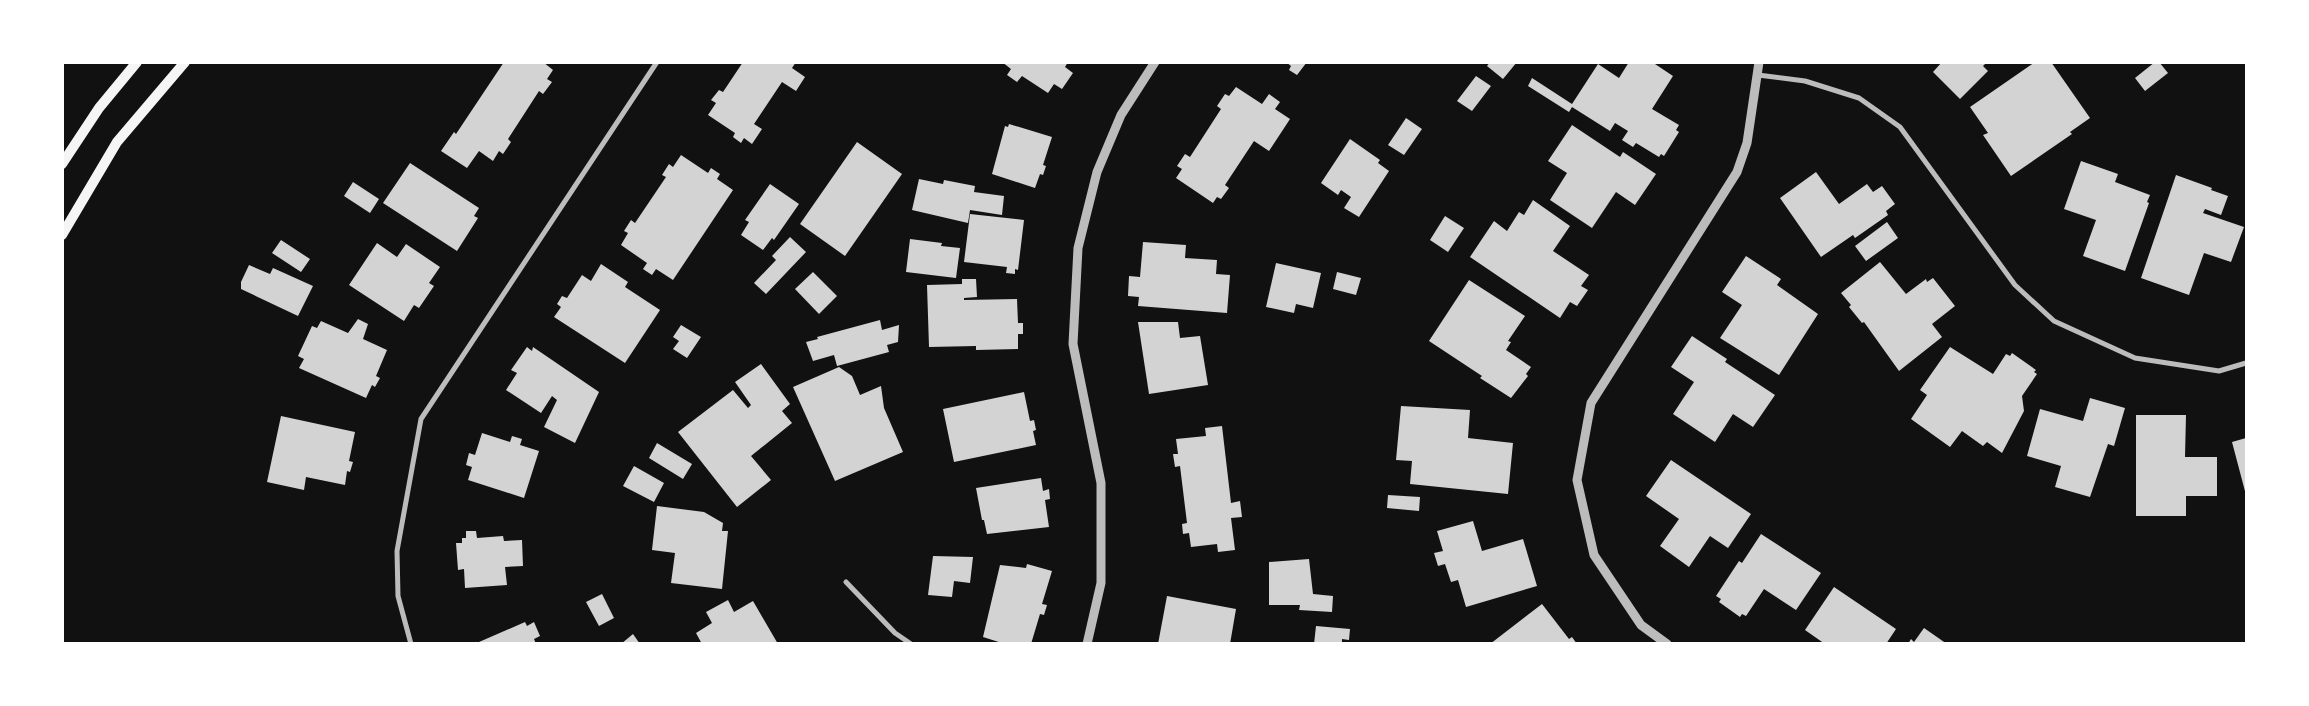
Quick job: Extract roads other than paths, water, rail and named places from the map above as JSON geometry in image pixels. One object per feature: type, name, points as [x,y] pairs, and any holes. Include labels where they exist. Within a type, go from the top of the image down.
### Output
[{"type":"main road","points":[[62,164],[99,108],[137,62]]},
{"type":"main road","points":[[62,235],[117,142],[185,62]]},
{"type":"street","points":[[411,644],[398,596],[396,551],[421,419],[657,62]]},
{"type":"street","points":[[1087,644],[1102,583],[1101,483],[1073,344],[1078,248],[1097,172],[1120,114],[1155,62]]},
{"type":"street","points":[[1667,644],[1641,625],[1594,555],[1577,480],[1592,403],[1737,172],[1747,143],[1759,62]]},
{"type":"street","points":[[1758,76],[1805,81],[1859,98],[1900,127],[2015,286],[2054,321],[2135,358],[2219,371],[2246,364]]},
{"type":"street","points":[[846,582],[895,632],[911,644]]}]
